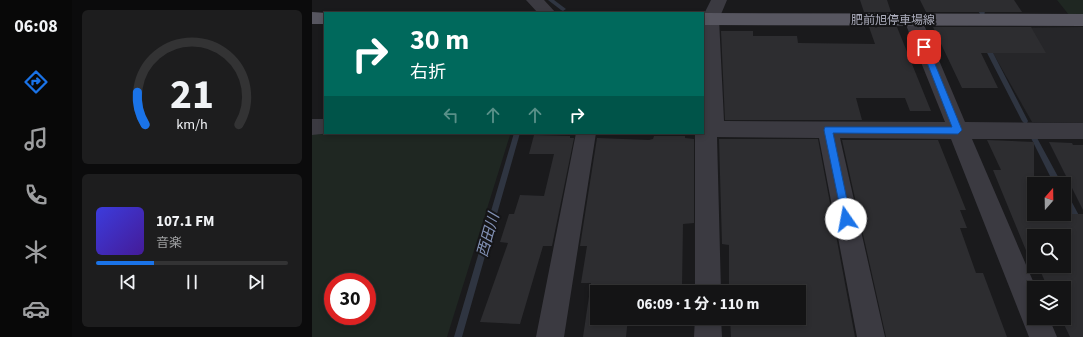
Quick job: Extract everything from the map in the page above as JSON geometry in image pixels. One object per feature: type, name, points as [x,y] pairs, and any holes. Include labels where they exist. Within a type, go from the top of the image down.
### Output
[{"type":"main road","points":[[312,18],[324,18]]},
{"type":"main road","name":"肥前旭停車場線","points":[[707,19],[1083,20]]},
{"type":"street","points":[[534,0],[547,12]]},
{"type":"street","points":[[708,285],[707,19],[719,0]]},
{"type":"street","points":[[913,20],[1027,298]]},
{"type":"street","points":[[312,127],[324,127]]},
{"type":"street","points":[[708,129],[1083,131]]},
{"type":"street","points":[[828,130],[871,337]]},
{"type":"street","points":[[550,337],[586,134]]},
{"type":"street","points":[[708,325],[708,337]]},
{"type":"street","points":[[1038,325],[1043,337]]},
{"type":"shaded area","points":[[1057,0],[1083,0],[1083,15],[1069,15]]},
{"type":"shaded area","points":[[1083,27],[1083,123],[1032,122],[985,39],[992,28]]},
{"type":"shaded area","points":[[312,134],[510,135],[447,337],[312,337]]},
{"type":"building","points":[[860,0],[887,0],[891,12],[864,12]]},
{"type":"building","points":[[920,0],[1014,0],[1022,12],[926,12]]},
{"type":"building","points":[[869,27],[897,27],[931,111],[910,111],[905,98],[856,98],[862,120],[725,120],[721,31],[753,31],[753,36],[797,36],[798,43],[875,44]]},
{"type":"building","points":[[933,27],[1031,27],[1046,53],[981,53],[998,88],[962,88]]},
{"type":"building","points":[[534,135],[570,136],[570,138],[574,138],[552,246],[543,246],[520,324],[480,322],[508,243],[500,242],[509,214],[514,214],[520,195],[544,196],[554,154],[529,154]]},
{"type":"building","points":[[654,136],[685,136],[685,138],[694,139],[694,223],[683,224],[682,285],[591,285],[591,283],[581,283],[587,246],[580,246],[597,138],[653,139]]},
{"type":"building","points":[[719,139],[818,139],[855,337],[731,337],[730,325],[806,325],[806,285],[729,285],[729,245],[722,244]]},
{"type":"building","points":[[842,140],[938,140],[966,210],[960,210],[967,228],[960,228],[976,273],[983,273],[1007,337],[886,337]]},
{"type":"building","points":[[987,140],[1034,142],[1034,177],[1027,177],[1027,221],[1071,221],[1071,214],[1083,214],[1083,337],[1070,337],[1064,325],[1071,325],[1071,281],[1045,281],[1041,273],[1071,273],[1071,229],[1027,229],[1027,253],[993,170],[1001,170]]},
{"type":"building","points":[[1049,142],[1083,145],[1083,210],[1071,186],[1071,177],[1066,177]]},
{"type":"building","points":[[590,290],[590,325],[627,325],[626,337],[583,337]]},
{"type":"waterway","points":[[551,0],[563,9]]},
{"type":"waterway","points":[[974,0],[982,13]]},
{"type":"waterway","points":[[986,45],[1025,121]]},
{"type":"waterway","name":"西田川","points":[[458,337],[517,134]]},
{"type":"waterway","points":[[1034,138],[1054,177]]},
{"type":"waterway","points":[[1071,208],[1083,231]]},
{"type":"route","points":[[846,219],[828,130],[958,130],[924,47]]}]
